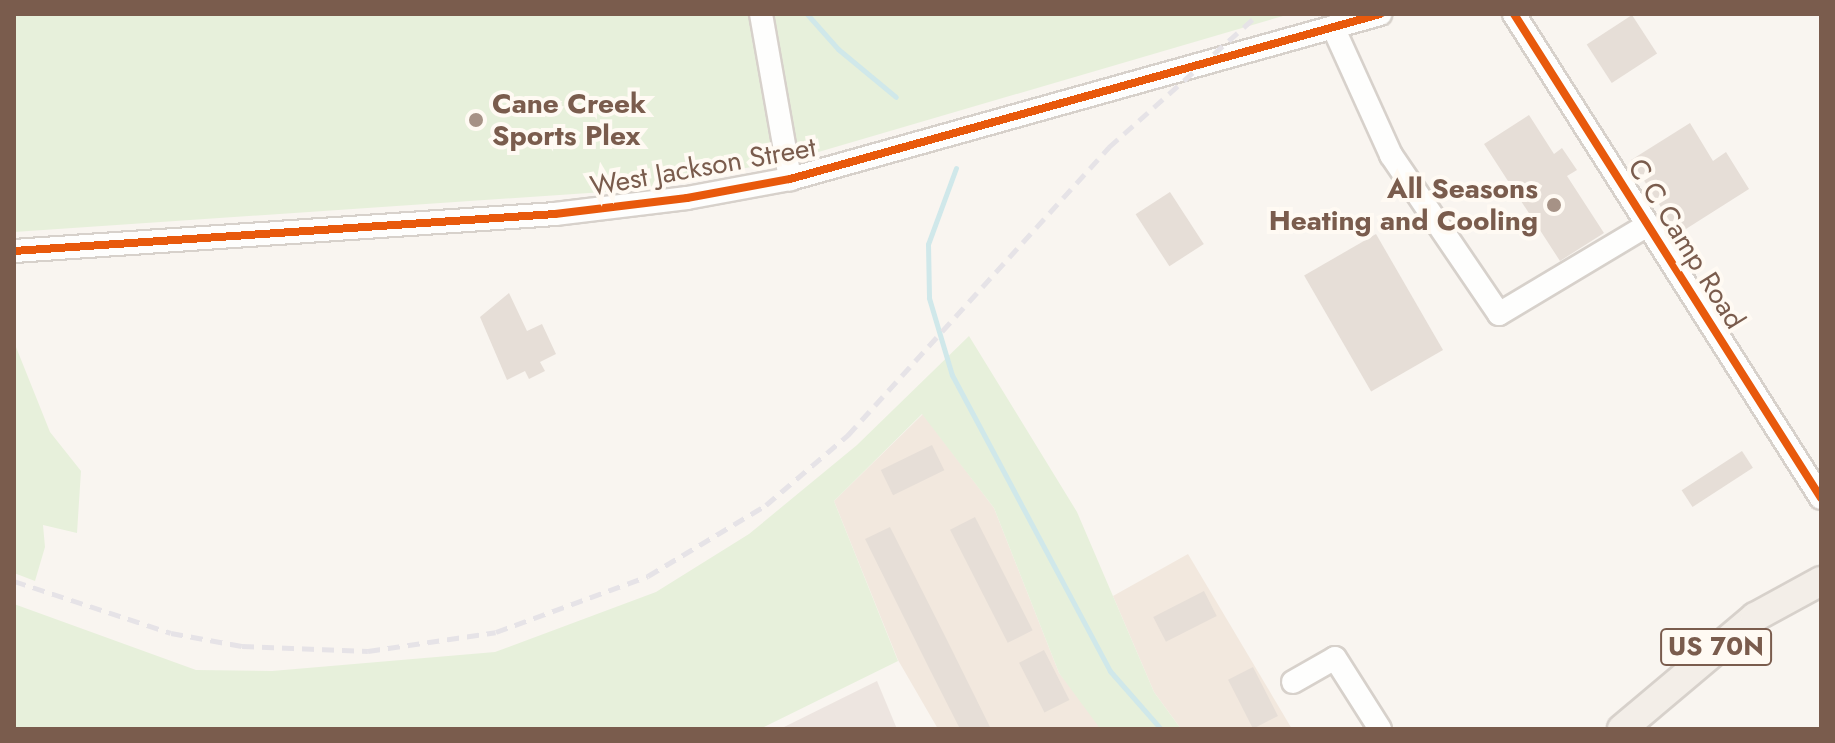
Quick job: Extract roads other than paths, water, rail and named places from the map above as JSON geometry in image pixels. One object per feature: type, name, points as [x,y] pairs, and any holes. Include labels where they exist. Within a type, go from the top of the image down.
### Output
[{"type":"main road","name":"US 70N","points":[[1622,729],[1755,617],[1821,581]]},
{"type":"street","points":[[761,14],[790,179]]},
{"type":"street","name":"West Jackson Street","points":[[14,251],[555,214],[790,179],[1380,14]]},
{"type":"street","name":"C C Camp Road","points":[[1514,14],[1821,498]]},
{"type":"street","points":[[1333,27],[1391,155],[1499,314],[1648,225]]},
{"type":"street","points":[[1293,682],[1335,658],[1380,729]]},
{"type":"waterway","points":[[807,14],[838,49],[896,97]]},
{"type":"waterway","points":[[956,168],[928,244],[929,298],[952,375],[1110,671],[1161,729]]},
{"type":"railway","points":[[14,581],[171,633],[242,646],[368,651],[496,632],[648,576],[766,505],[848,435],[1109,147],[1259,14]]},
{"type":"place","name":"Cane Creek Sports Plex","points":[[476,120]]},
{"type":"place","name":"All Seasons Heating and Cooling","points":[[1554,205]]}]
